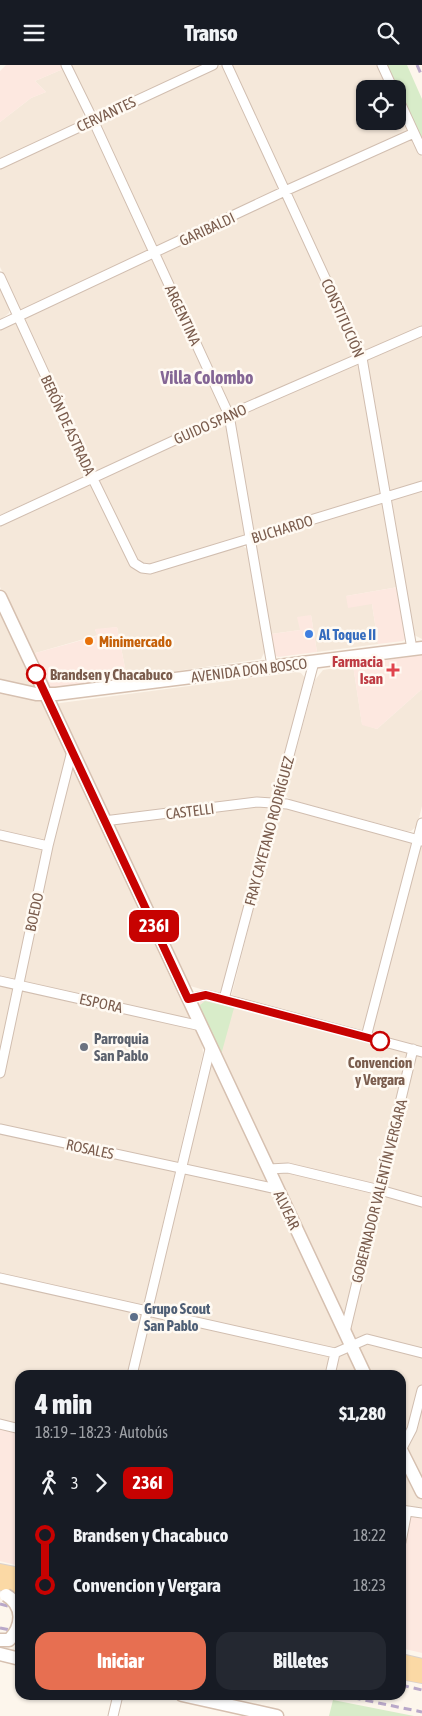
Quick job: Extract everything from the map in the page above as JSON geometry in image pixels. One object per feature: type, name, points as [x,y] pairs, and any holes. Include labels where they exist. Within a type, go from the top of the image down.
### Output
[{"type":"main road","points":[[0,1571],[15,1574]]},
{"type":"main road","points":[[0,1583],[15,1586]]},
{"type":"main road","points":[[406,1662],[422,1665]]},
{"type":"main road","points":[[406,1673],[422,1676]]},
{"type":"street","name":"ARGENTINA","points":[[66,65],[229,415],[272,666]]},
{"type":"street","name":"CERVANTES","points":[[0,164],[213,65]]},
{"type":"street","name":"CONSTITUCIÓN","points":[[227,65],[362,358],[417,648]]},
{"type":"street","points":[[382,65],[389,80]]},
{"type":"street","points":[[406,116],[422,150]]},
{"type":"street","name":"GARIBALDI","points":[[0,325],[285,191],[414,133]]},
{"type":"street","name":"BERÓN DE ASTRADA","points":[[0,277],[92,477],[134,563],[142,568]]},
{"type":"street","name":"GUIDO SPANO","points":[[0,521],[229,415],[422,331]]},
{"type":"street","name":"BUCHARDO","points":[[142,568],[150,569],[422,486]]},
{"type":"street","name":"ALVEAR","points":[[0,597],[363,1370]]},
{"type":"street","name":"AVENIDA DON BOSCO","points":[[0,686],[46,695],[417,648]]},
{"type":"street","name":"FRAY CAYETANO RODRÍGUEZ","points":[[224,999],[314,662]]},
{"type":"street","name":"BOEDO","points":[[0,1073],[48,846],[72,751]]},
{"type":"street","name":"CASTELLI","points":[[104,821],[257,802],[277,803],[420,840]]},
{"type":"street","points":[[366,1037],[420,840],[422,823]]},
{"type":"street","points":[[0,835],[48,846]]},
{"type":"street","name":"ESPORA","points":[[0,981],[201,1026]]},
{"type":"street","points":[[188,999],[206,995],[224,999],[418,1051]]},
{"type":"street","points":[[133,1370],[211,1045]]},
{"type":"street","name":"GOBERNADOR VALENTÍN VERGARA","points":[[345,1332],[380,1190],[418,1051]]},
{"type":"street","name":"ROSALES","points":[[0,1129],[278,1189]]},
{"type":"street","points":[[269,1169],[288,1168],[422,1202]]},
{"type":"street","points":[[0,1278],[335,1353],[367,1339],[422,1353]]},
{"type":"street","points":[[331,1370],[335,1353]]},
{"type":"street","points":[[406,1440],[412,1429],[422,1390]]},
{"type":"street","points":[[0,1425],[15,1428]]},
{"type":"street","points":[[406,1460],[422,1492]]},
{"type":"street","points":[[406,1511],[422,1513]]},
{"type":"street","points":[[0,1594],[15,1601]]},
{"type":"street","points":[[0,1640],[9,1640],[15,1632]]},
{"type":"street","points":[[0,1654],[15,1658]]},
{"type":"street","points":[[113,1716],[117,1700]]},
{"type":"street","points":[[198,1700],[238,1712],[277,1716]]},
{"type":"shaded area","points":[[6,65],[62,65],[63,69],[35,81],[46,92],[31,98],[0,122],[0,71]]},
{"type":"shaded area","points":[[71,65],[210,65],[100,113],[92,108]]},
{"type":"shaded area","points":[[222,65],[378,65],[386,80],[356,80],[356,130],[406,130],[406,122],[422,157],[422,639],[414,635],[389,491],[150,567],[137,562],[95,472],[0,515],[0,330],[25,319],[0,267],[0,168]]},
{"type":"shaded area","points":[[63,69],[84,111],[82,120],[0,161],[0,122],[31,98],[46,92],[35,81]]},
{"type":"shaded area","points":[[0,288],[9,307],[9,313],[0,320]]},
{"type":"shaded area","points":[[88,485],[93,487],[137,569],[240,545],[246,548],[265,651],[261,659],[127,678],[117,627],[95,630],[98,635],[32,654],[0,587],[0,524]]},
{"type":"shaded area","points":[[384,504],[398,587],[346,596],[372,604],[378,644],[317,652],[311,615],[300,630],[271,634],[256,546],[258,542],[262,539]]},
{"type":"shaded area","points":[[398,587],[406,638],[403,641],[378,644],[372,604],[348,608],[346,596]]},
{"type":"shaded area","points":[[0,610],[45,705],[297,672],[301,673],[306,679],[222,990],[217,994],[174,981],[202,1042],[203,1053],[128,1370],[15,1370],[15,1426],[0,1422]]},
{"type":"shaded area","points":[[311,615],[317,652],[278,657],[274,655],[271,634],[300,630],[297,617]]},
{"type":"shaded area","points":[[117,627],[127,678],[54,689],[49,688],[32,654],[97,636],[95,629]]},
{"type":"shaded area","points":[[422,655],[422,689],[377,729],[362,725],[353,665]]},
{"type":"shaded area","points":[[353,665],[362,724],[377,729],[422,689],[422,806],[417,826],[411,831],[291,800],[286,796],[285,791],[315,680],[323,670]]},
{"type":"shaded area","points":[[288,808],[419,844],[422,833],[422,1510],[406,1507],[406,1370],[138,1370],[213,1044],[198,1007],[200,1002],[208,1000],[229,1005],[277,815],[282,810]]},
{"type":"shaded area","points":[[0,1427],[15,1430],[15,1565],[0,1561]]},
{"type":"shaded area","points":[[406,1514],[422,1519],[422,1653],[406,1649]]},
{"type":"green space","points":[[384,65],[407,65],[422,99],[422,146],[406,111],[406,80],[391,80]]},
{"type":"green space","points":[[205,1001],[234,1008],[221,1055],[199,1009],[200,1005]]},
{"type":"green space","points":[[333,1700],[414,1716],[329,1716]]},
{"type":"railway","points":[[417,65],[422,76]]},
{"type":"railway","points":[[0,1604],[15,1608]]},
{"type":"railway","points":[[0,1628],[15,1631]]},
{"type":"railway","points":[[406,1686],[422,1690]]},
{"type":"railway","points":[[364,1700],[422,1712]]},
{"type":"bus line","name":"236I","points":[[36,674],[188,999],[206,995],[380,1041]]},
{"type":"place","name":"Al Toque II","points":[[309,634]]},
{"type":"place","name":"Minimercado","points":[[89,641]]},
{"type":"place","name":"Farmacia Isan","points":[[393,670]]},
{"type":"place","name":"Brandsen y Chacabuco","points":[[36,674]]},
{"type":"place","name":"Convencion y Vergara","points":[[380,1041]]},
{"type":"place","name":"Parroquia San Pablo","points":[[84,1047]]},
{"type":"place","name":"Grupo Scout San Pablo","points":[[134,1317]]},
{"type":"district","name":"Villa Colombo","points":[[207,377]]}]
